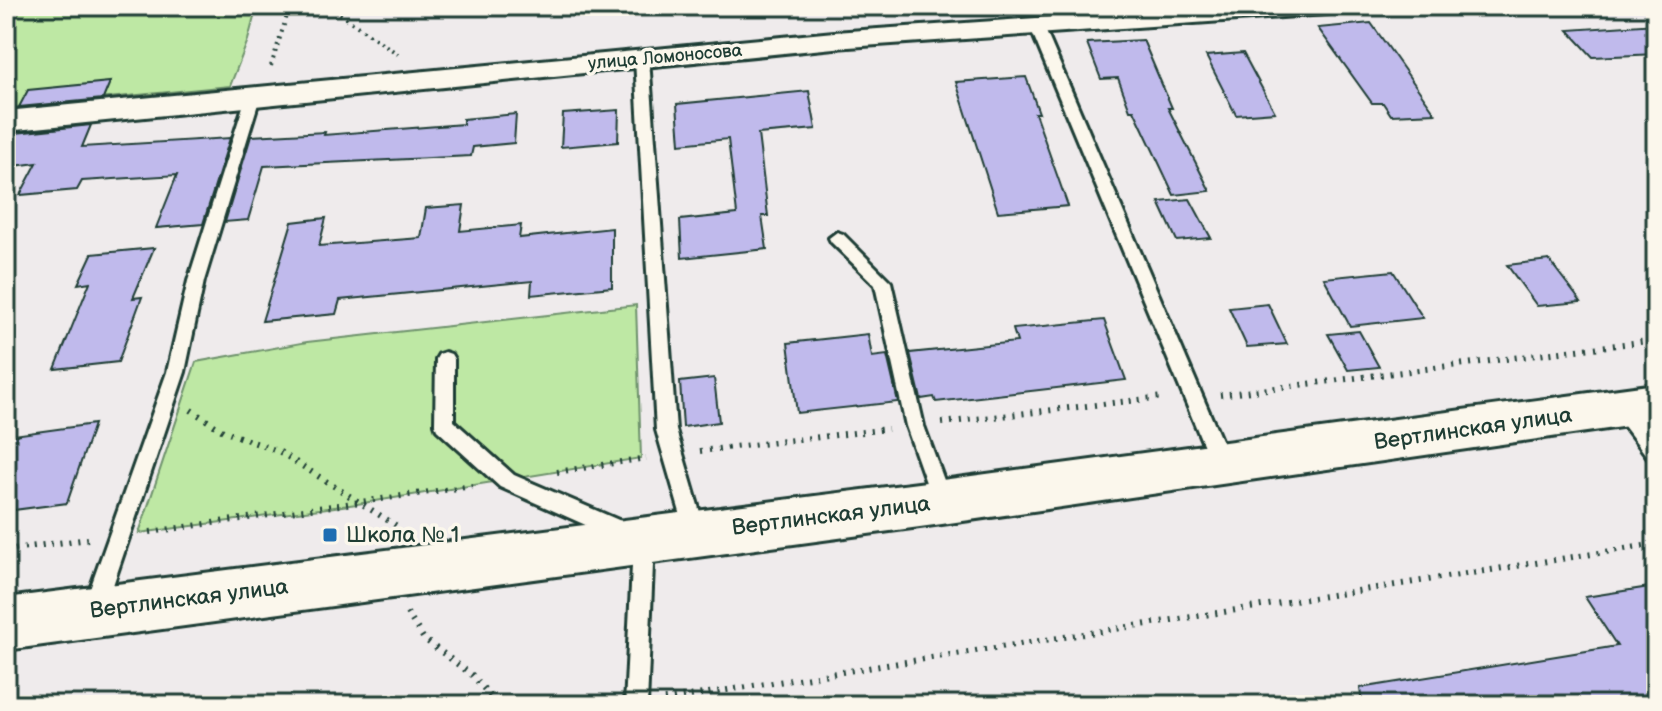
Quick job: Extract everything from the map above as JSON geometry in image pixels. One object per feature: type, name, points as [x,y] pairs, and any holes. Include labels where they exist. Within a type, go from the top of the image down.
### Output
[{"type":"main road","name":"Вертлинская улица","points":[[6,624],[94,610],[942,502],[1639,405]]},
{"type":"street","name":"улица Ломоносова","points":[[6,121],[834,40],[1326,6]]},
{"type":"lane","points":[[1037,27],[1221,464]]},
{"type":"lane","points":[[642,59],[666,430],[696,533]]},
{"type":"lane","points":[[94,610],[176,372],[196,281],[253,97]]},
{"type":"lane","points":[[837,238],[883,282],[915,426],[942,502]]},
{"type":"lane","points":[[445,359],[444,424],[507,481],[644,541],[636,705]]},
{"type":"lane","points":[[1639,405],[1656,453]]},
{"type":"path","points":[[253,97],[266,81],[290,6]]},
{"type":"path","points":[[328,6],[394,50],[426,79]]},
{"type":"path","points":[[6,550],[357,504],[674,454],[1155,397],[1195,398],[1656,340]]},
{"type":"path","points":[[176,372],[181,404],[223,431],[280,452],[357,504],[412,535]]},
{"type":"path","points":[[636,705],[1656,544]]},
{"type":"path","points":[[403,607],[424,639],[472,675],[498,705]]},
{"type":"green space","points":[[109,6],[187,11],[257,6],[230,86],[6,108],[6,7]]},
{"type":"green space","points":[[636,305],[641,458],[357,504],[139,533],[196,362],[307,342]]},
{"type":"building","points":[[1371,23],[1435,113],[1391,115],[1383,103],[1372,103],[1318,28]]},
{"type":"building","points":[[1656,24],[1656,54],[1593,57],[1568,30]]},
{"type":"building","points":[[1143,40],[1172,108],[1168,108],[1210,191],[1174,195],[1134,110],[1130,110],[1118,78],[1101,79],[1087,43]]},
{"type":"building","points":[[1243,53],[1275,112],[1236,115],[1206,56]]},
{"type":"building","points":[[1026,77],[1039,113],[1035,113],[1068,206],[998,212],[956,82]]},
{"type":"building","points":[[110,82],[103,99],[19,107],[28,90]]},
{"type":"building","points":[[809,91],[816,129],[758,134],[768,216],[762,216],[767,249],[682,258],[680,220],[737,214],[728,139],[680,144],[677,104]]},
{"type":"building","points":[[619,110],[618,142],[561,147],[563,114]]},
{"type":"building","points":[[516,114],[514,143],[473,147],[471,156],[264,166],[248,220],[225,222],[251,136],[325,132],[324,135],[463,124],[463,119]]},
{"type":"building","points":[[91,125],[82,147],[230,138],[203,224],[156,228],[177,175],[82,181],[77,190],[20,195],[37,163],[6,167],[6,134]]},
{"type":"building","points":[[1190,199],[1211,238],[1177,241],[1159,202]]},
{"type":"building","points":[[464,205],[460,231],[521,225],[519,238],[612,228],[612,287],[531,295],[532,281],[340,300],[336,314],[262,321],[292,222],[326,218],[319,246],[421,238],[426,208]]},
{"type":"building","points":[[154,248],[133,298],[142,297],[118,362],[55,369],[90,282],[78,284],[92,254]]},
{"type":"building","points":[[1549,260],[1581,302],[1537,306],[1507,265]]},
{"type":"building","points":[[1393,271],[1423,318],[1350,326],[1324,278]]},
{"type":"building","points":[[1268,304],[1287,344],[1247,347],[1229,308]]},
{"type":"building","points":[[1104,320],[1126,380],[936,402],[934,397],[921,399],[910,353],[1017,342],[1013,329]]},
{"type":"building","points":[[1359,331],[1379,367],[1348,370],[1328,334]]},
{"type":"building","points":[[868,334],[872,357],[887,355],[898,402],[797,413],[788,343]]},
{"type":"building","points":[[714,378],[719,422],[683,427],[680,382]]},
{"type":"building","points":[[94,424],[67,503],[6,511],[6,436]]},
{"type":"building","points":[[1656,586],[1656,705],[1362,705],[1360,688],[1617,646],[1585,597]]},
{"type":"place","name":"Школа № 1","points":[[330,535]]}]
